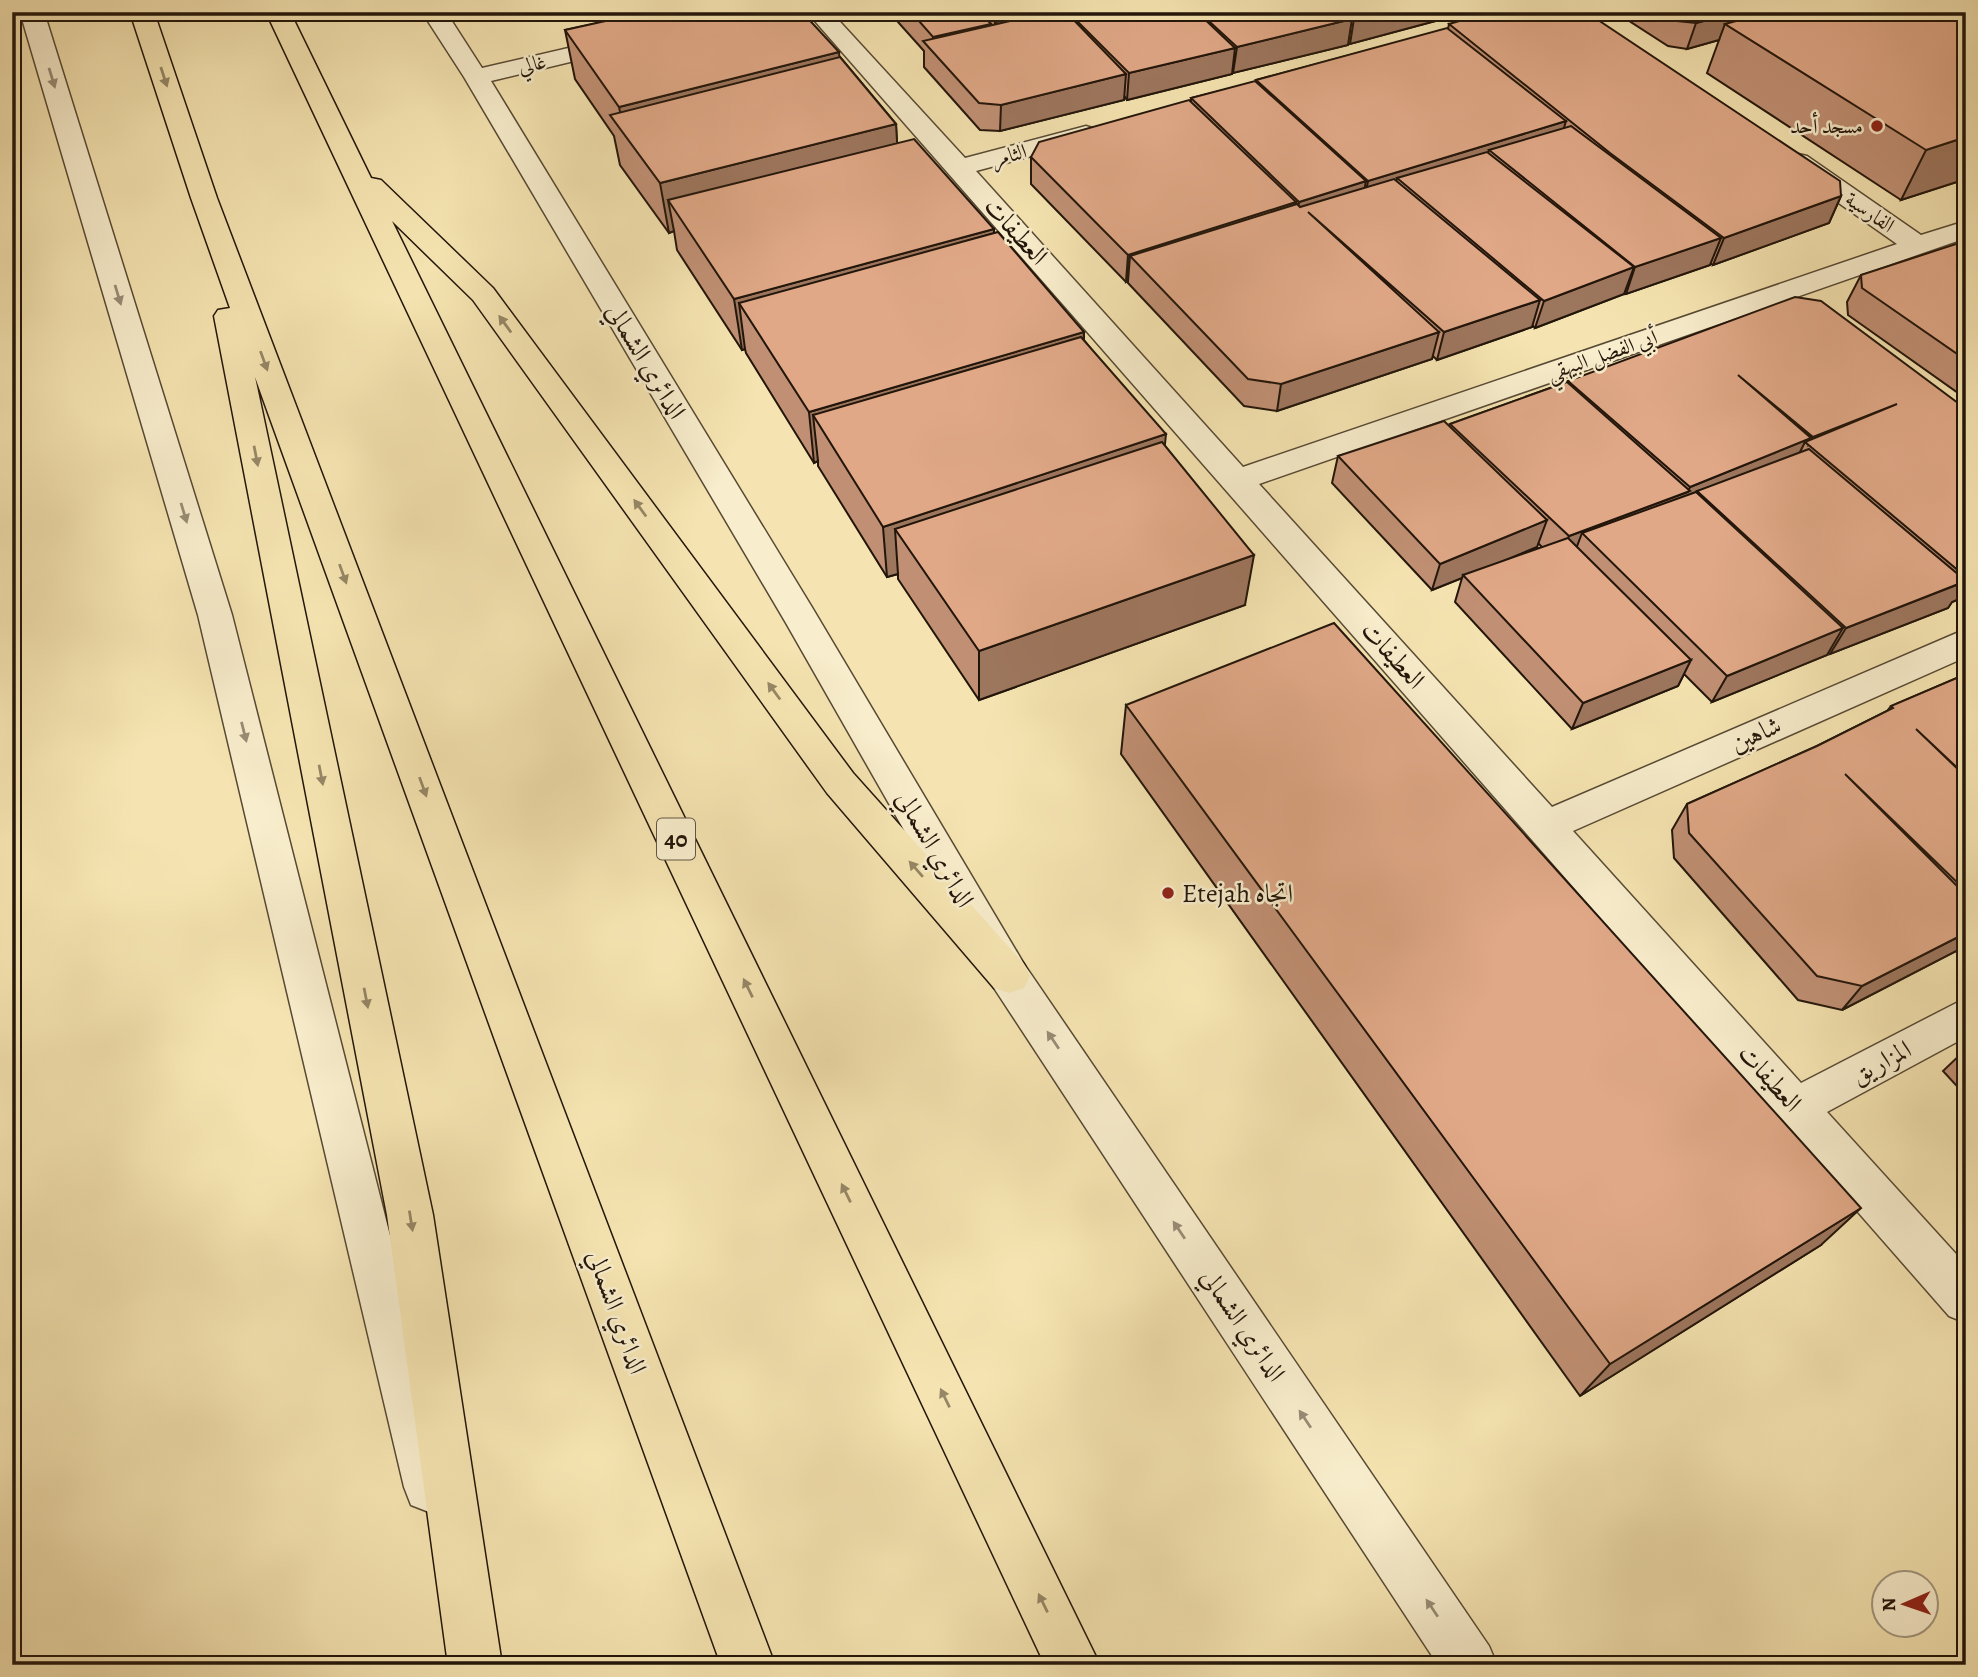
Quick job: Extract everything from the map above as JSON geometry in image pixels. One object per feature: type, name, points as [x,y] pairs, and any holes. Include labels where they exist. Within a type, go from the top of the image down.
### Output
[{"type":"highway","name":"الدائري الشمالي","points":[[142,12],[204,198],[748,1665]]},
{"type":"highway","name":"40","points":[[278,12],[1073,1665]]},
{"type":"highway","points":[[353,168],[483,294],[840,783],[1009,976]]},
{"type":"highway","points":[[204,198],[411,1215],[474,1665]]},
{"type":"street","points":[[32,12],[215,615],[474,1665]]},
{"type":"street","name":"الدائري الشمالي","points":[[433,12],[476,77],[800,618],[1009,976],[1470,1665]]},
{"type":"street","name":"العطيفات","points":[[818,12],[1966,1300]]},
{"type":"street","name":"غالي","points":[[476,77],[646,37]]},
{"type":"street","name":"الثامر","points":[[959,168],[1106,129]]},
{"type":"street","name":"الفارسية","points":[[1783,152],[1918,246]]},
{"type":"street","name":"أبي الفضل البيهقي","points":[[1237,480],[1799,300],[1918,246],[1966,229]]},
{"type":"street","name":"شاهين","points":[[1545,827],[1966,642]]},
{"type":"street","name":"المزاريق","points":[[1796,1107],[1966,1016]]},
{"type":"building","points":[[646,12],[802,12],[839,52],[619,107],[565,30]]},
{"type":"building","points":[[911,12],[980,12],[991,24],[933,37]]},
{"type":"building","points":[[985,12],[1039,12],[995,22]]},
{"type":"building","points":[[1049,12],[1066,12],[1126,74],[1001,105],[979,103],[923,41]]},
{"type":"building","points":[[1068,12],[1197,12],[1235,48],[1129,73]]},
{"type":"building","points":[[1199,12],[1344,12],[1352,19],[1237,47]]},
{"type":"building","points":[[1490,12],[1586,12],[1840,181],[1841,196],[1724,238],[1610,153],[1449,24]]},
{"type":"building","points":[[1664,12],[1738,12],[1696,23],[1677,21]]},
{"type":"building","points":[[1769,12],[1966,12],[1966,137],[1926,150],[1725,24]]},
{"type":"building","points":[[1447,28],[1566,121],[1368,181],[1256,80]]},
{"type":"building","points":[[840,57],[896,124],[660,183],[610,115]]},
{"type":"building","points":[[1255,81],[1366,181],[1299,202],[1191,98]]},
{"type":"building","points":[[1189,100],[1296,202],[1128,255],[1031,157],[1039,142]]},
{"type":"building","points":[[1571,126],[1721,238],[1635,267],[1489,150]]},
{"type":"building","points":[[914,139],[994,229],[734,299],[668,200]]},
{"type":"building","points":[[1487,152],[1634,267],[1544,301],[1397,178]]},
{"type":"building","points":[[1394,179],[1540,300],[1444,332],[1308,212],[1439,332],[1281,384],[1248,379],[1130,256],[1297,204],[1300,207]]},
{"type":"building","points":[[998,232],[1084,332],[809,412],[739,303]]},
{"type":"building","points":[[1962,242],[1966,245],[1966,360],[1862,288],[1861,275]]},
{"type":"building","points":[[1795,297],[1821,301],[1966,409],[1966,577],[1805,442],[1897,404],[1813,437],[1738,375],[1811,438],[1690,487],[1568,381]]},
{"type":"building","points":[[1081,337],[1166,434],[883,527],[813,415]]},
{"type":"building","points":[[1567,382],[1690,491],[1569,536],[1450,424]]},
{"type":"building","points":[[1444,421],[1547,520],[1440,564],[1338,456]]},
{"type":"building","points":[[1162,442],[1254,555],[979,651],[895,529]]},
{"type":"building","points":[[1809,449],[1966,581],[1846,628],[1697,491]]},
{"type":"building","points":[[1696,492],[1843,628],[1727,676],[1582,533]]},
{"type":"building","points":[[1568,538],[1691,660],[1583,703],[1463,575]]},
{"type":"building","points":[[1334,623],[1861,1208],[1610,1364],[1126,705]]},
{"type":"building","points":[[1966,674],[1966,776],[1916,729],[1966,777],[1966,891],[1845,774],[1966,895],[1966,933],[1862,986],[1817,976],[1689,833],[1687,804],[1817,746],[1893,708],[1891,706]]},
{"type":"place","name":"مسجد أحد","points":[[1877,126]]},
{"type":"place","name":"Etejah اتجاه","points":[[1168,893]]}]
